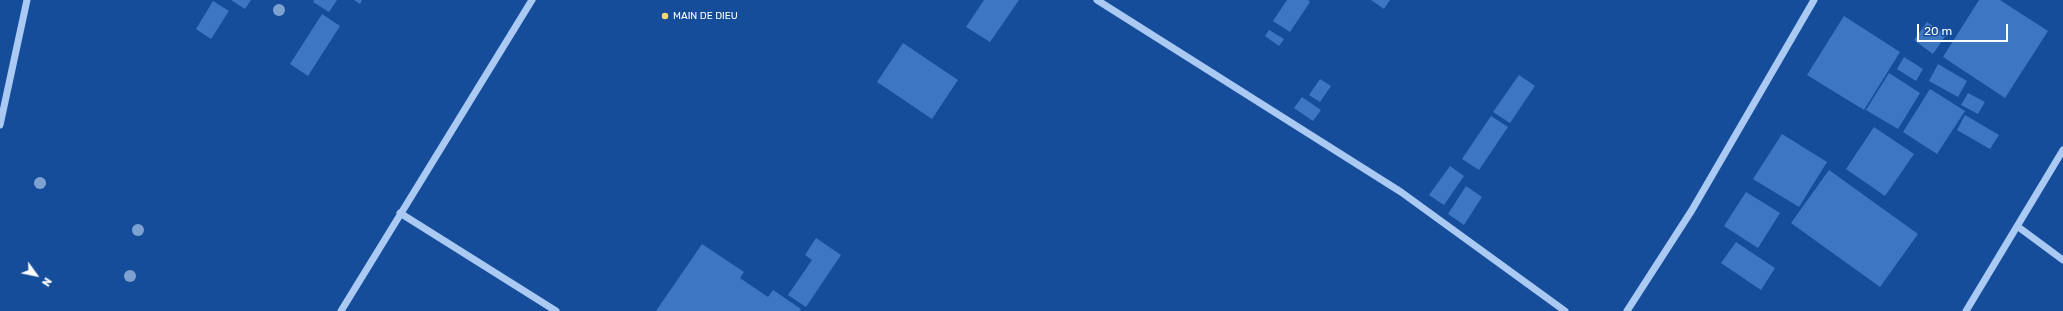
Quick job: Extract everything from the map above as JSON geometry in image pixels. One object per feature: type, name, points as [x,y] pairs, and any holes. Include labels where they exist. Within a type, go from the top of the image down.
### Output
[{"type":"street","points":[[0,125],[27,0]]},
{"type":"street","points":[[341,311],[532,0]]},
{"type":"street","points":[[1097,0],[1401,192],[1565,311]]},
{"type":"street","points":[[1627,311],[1692,210],[1814,0]]},
{"type":"street","points":[[1966,311],[2063,150]]},
{"type":"street","points":[[400,213],[556,311]]},
{"type":"street","points":[[2017,226],[2063,260]]},
{"type":"building","points":[[231,0],[251,0],[245,9]]},
{"type":"building","points":[[314,0],[337,0],[329,12],[313,2]]},
{"type":"building","points":[[354,0],[362,0],[360,4]]},
{"type":"building","points":[[984,0],[1019,0],[990,42],[966,27]]},
{"type":"building","points":[[1287,0],[1308,0],[1310,2],[1290,32],[1273,21]]},
{"type":"building","points":[[1371,0],[1390,0],[1384,9]]},
{"type":"building","points":[[1979,0],[2000,0],[2048,31],[2005,98],[1943,57]]},
{"type":"building","points":[[213,1],[229,11],[211,39],[196,29]]},
{"type":"building","points":[[322,14],[340,26],[308,76],[290,64]]},
{"type":"building","points":[[1844,16],[1900,52],[1864,110],[1807,75]]},
{"type":"building","points":[[1927,22],[1946,35],[1933,54],[1914,40]]},
{"type":"building","points":[[1269,30],[1284,39],[1279,46],[1265,36]]},
{"type":"building","points":[[903,43],[958,80],[932,119],[877,82]]},
{"type":"building","points":[[1904,57],[1923,69],[1916,81],[1897,69]]},
{"type":"building","points":[[1938,64],[1967,81],[1958,97],[1929,81]]},
{"type":"building","points":[[1889,73],[1920,93],[1898,129],[1866,110]]},
{"type":"building","points":[[1519,75],[1535,86],[1510,123],[1493,112]]},
{"type":"building","points":[[1320,79],[1331,86],[1320,102],[1309,95]]},
{"type":"building","points":[[1930,89],[1965,111],[1937,154],[1903,132]]},
{"type":"building","points":[[1968,93],[1985,102],[1978,114],[1961,105]]},
{"type":"building","points":[[1302,97],[1321,110],[1313,121],[1294,108]]},
{"type":"building","points":[[1965,115],[1999,135],[1990,149],[1957,130]]},
{"type":"building","points":[[1491,116],[1508,127],[1479,170],[1462,159]]},
{"type":"building","points":[[1874,127],[1914,154],[1885,196],[1846,169]]},
{"type":"building","points":[[1782,134],[1827,162],[1799,207],[1753,179]]},
{"type":"building","points":[[1450,166],[1464,176],[1444,205],[1429,195]]},
{"type":"building","points":[[1829,170],[1918,234],[1880,287],[1791,223]]},
{"type":"building","points":[[1466,186],[1482,197],[1464,225],[1448,214]]},
{"type":"building","points":[[1746,192],[1780,213],[1758,248],[1724,226]]},
{"type":"building","points":[[816,238],[841,255],[806,307],[788,295],[812,260],[805,255]]},
{"type":"building","points":[[1736,242],[1775,268],[1761,290],[1721,263]]},
{"type":"building","points":[[702,244],[744,272],[740,278],[768,297],[773,290],[801,309],[799,311],[656,311]]},
{"type":"place","name":"MAIN DE DIEU","points":[[665,16]]}]
